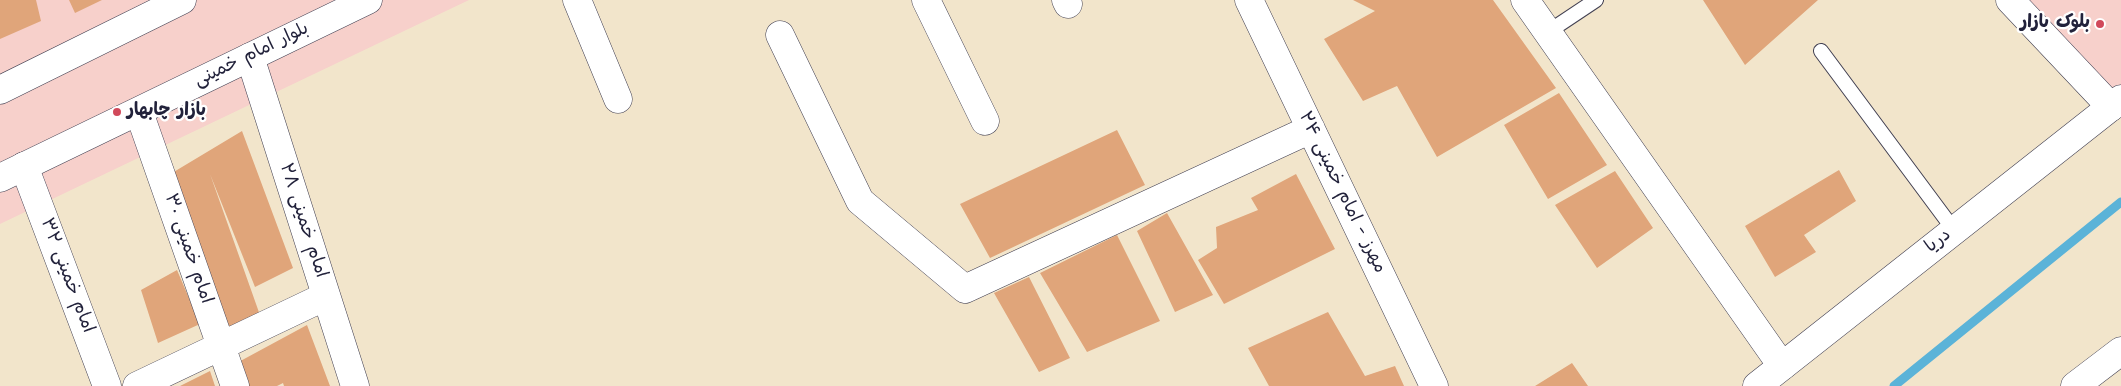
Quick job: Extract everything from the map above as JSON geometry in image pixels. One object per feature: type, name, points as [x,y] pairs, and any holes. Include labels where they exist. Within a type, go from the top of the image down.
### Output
[{"type":"street","points":[[0,90],[182,0]]},
{"type":"street","name":"بلوار امام خمینی","points":[[0,178],[368,0]]},
{"type":"street","points":[[577,0],[618,98]]},
{"type":"street","points":[[926,0],[985,120]]},
{"type":"street","name":"مهرز - امام خمینی ۲۴","points":[[1249,0],[1434,386]]},
{"type":"street","points":[[1525,0],[1782,366]]},
{"type":"street","points":[[2010,0],[2116,103]]},
{"type":"street","points":[[780,35],[860,201],[965,289],[1311,129]]},
{"type":"street","name":"امام خمینی ۲۸","points":[[250,57],[355,386]]},
{"type":"street","name":"دریا","points":[[1757,386],[2116,103]]},
{"type":"street","name":"امام خمینی ۳۰","points":[[139,112],[235,386]]},
{"type":"street","name":"امام خمینی ۳۲","points":[[24,166],[107,386]]},
{"type":"street","points":[[137,386],[326,296]]},
{"type":"street","points":[[2075,386],[2121,351]]},
{"type":"lane","points":[[1548,32],[1596,0]]},
{"type":"lane","points":[[1821,51],[1954,230]]},
{"type":"shaded area","name":"بازار چابهار","points":[[0,0],[469,0],[0,224]]},
{"type":"shaded area","points":[[2011,0],[2121,0],[2121,98]]},
{"type":"building","points":[[0,0],[36,0],[41,21],[0,39]]},
{"type":"building","points":[[69,0],[102,0],[75,13]]},
{"type":"building","points":[[1353,0],[1493,0],[1556,88],[1437,157],[1397,86],[1363,101],[1324,39],[1375,11]]},
{"type":"building","points":[[1703,0],[1818,0],[1745,65]]},
{"type":"building","points":[[1559,93],[1607,165],[1548,199],[1504,125]]},
{"type":"building","points":[[1117,130],[1145,185],[990,258],[960,204]]},
{"type":"building","points":[[242,131],[293,268],[255,287],[210,174],[261,318],[221,341],[167,176]]},
{"type":"building","points":[[1839,170],[1856,201],[1804,235],[1816,252],[1775,277],[1745,226]]},
{"type":"building","points":[[1615,171],[1653,228],[1597,268],[1555,205]]},
{"type":"building","points":[[1296,174],[1335,249],[1224,304],[1198,260],[1217,248],[1216,227],[1258,210],[1251,198]]},
{"type":"building","points":[[1167,213],[1213,295],[1175,312],[1137,231]]},
{"type":"building","points":[[1117,235],[1160,321],[1087,352],[1040,273]]},
{"type":"building","points":[[177,270],[200,324],[158,343],[141,290]]},
{"type":"building","points":[[1029,277],[1070,358],[1039,372],[994,293]]},
{"type":"building","points":[[1328,312],[1365,376],[1395,366],[1404,386],[1269,386],[1248,348]]},
{"type":"building","points":[[307,325],[330,386],[284,386],[283,383],[277,386],[242,386],[233,365]]},
{"type":"building","points":[[1572,363],[1588,386],[1535,386]]},
{"type":"building","points":[[210,371],[215,386],[180,386]]},
{"type":"waterway","points":[[1894,386],[2121,202]]},
{"type":"place","name":"بلوک بازار","points":[[2100,24]]},
{"type":"place","name":"بازار چابهار","points":[[117,112]]}]
